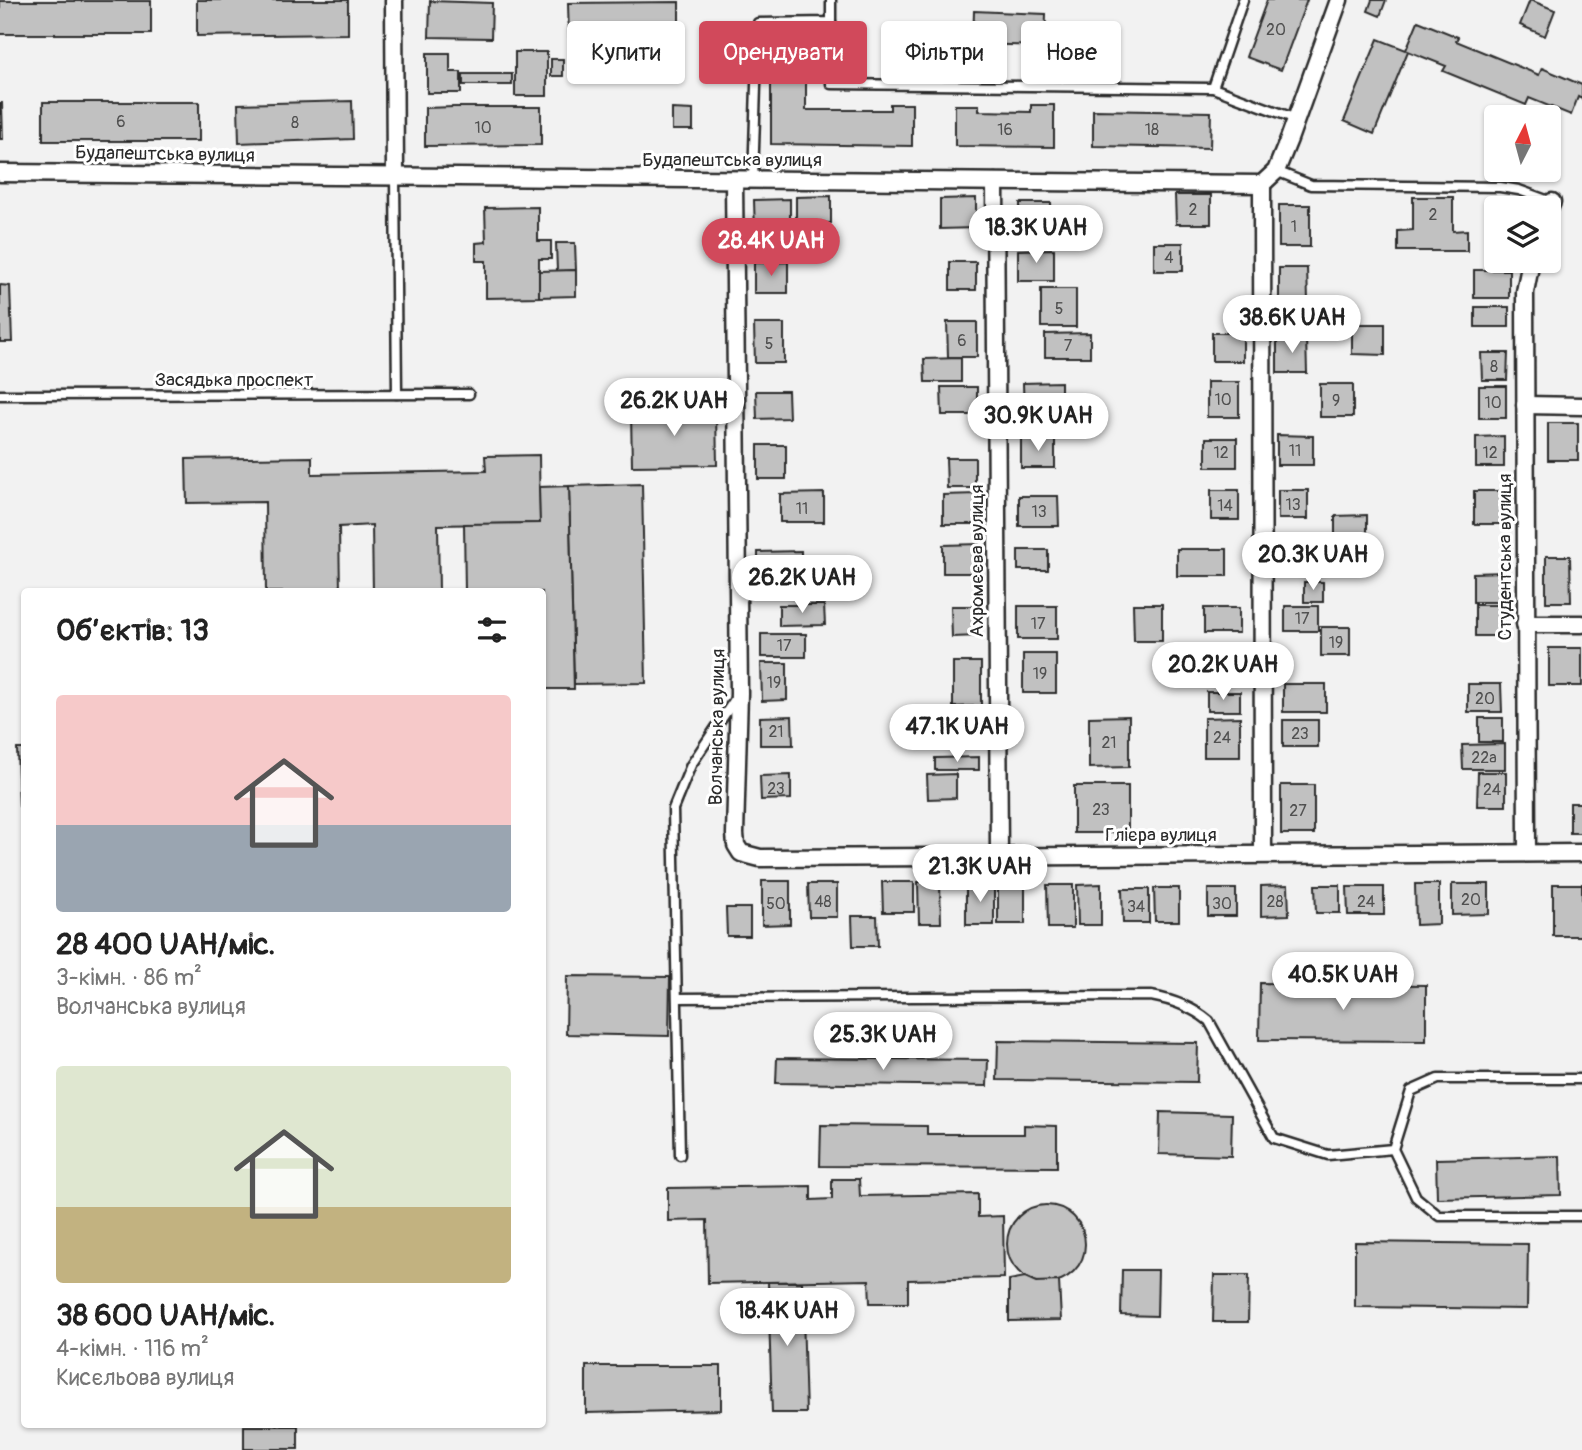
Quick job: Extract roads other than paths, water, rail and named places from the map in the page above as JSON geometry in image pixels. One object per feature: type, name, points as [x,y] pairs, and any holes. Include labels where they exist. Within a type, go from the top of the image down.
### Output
[{"type":"street","points":[[394,0],[395,177]]},
{"type":"street","points":[[1264,854],[1262,184],[1276,171],[1339,0]]},
{"type":"street","name":"Будапештська вулиця","points":[[0,173],[1262,184]]},
{"type":"street","name":"Волчанська вулиця","points":[[734,180],[739,694],[735,834],[736,845],[741,853]]},
{"type":"street","name":"Ахромєєва вулиця","points":[[995,181],[999,856]]},
{"type":"street","name":"Студентська вулиця","points":[[1527,853],[1525,292],[1529,273]]},
{"type":"street","points":[[1525,405],[1582,406]]},
{"type":"street","points":[[1525,624],[1582,624]]},
{"type":"street","name":"Глієра вулиця","points":[[741,853],[760,858],[1582,853]]},
{"type":"lane","points":[[831,0],[831,21]]},
{"type":"lane","points":[[1213,88],[1243,0]]},
{"type":"lane","points":[[753,180],[756,84]]},
{"type":"lane","points":[[831,84],[1213,88],[1296,119]]},
{"type":"lane","points":[[1276,171],[1311,185],[1500,187],[1520,190],[1532,196]]},
{"type":"lane","points":[[395,177],[397,394]]},
{"type":"lane","name":"Засядька проспект","points":[[0,395],[468,394]]},
{"type":"lane","points":[[680,1155],[673,809],[691,765],[739,694]]},
{"type":"lane","points":[[677,998],[1151,996],[1170,999],[1198,1012],[1209,1021],[1274,1138],[1328,1155],[1393,1149]]},
{"type":"lane","points":[[1582,1079],[1438,1079],[1411,1091],[1393,1149],[1416,1198],[1439,1216],[1582,1216]]}]
